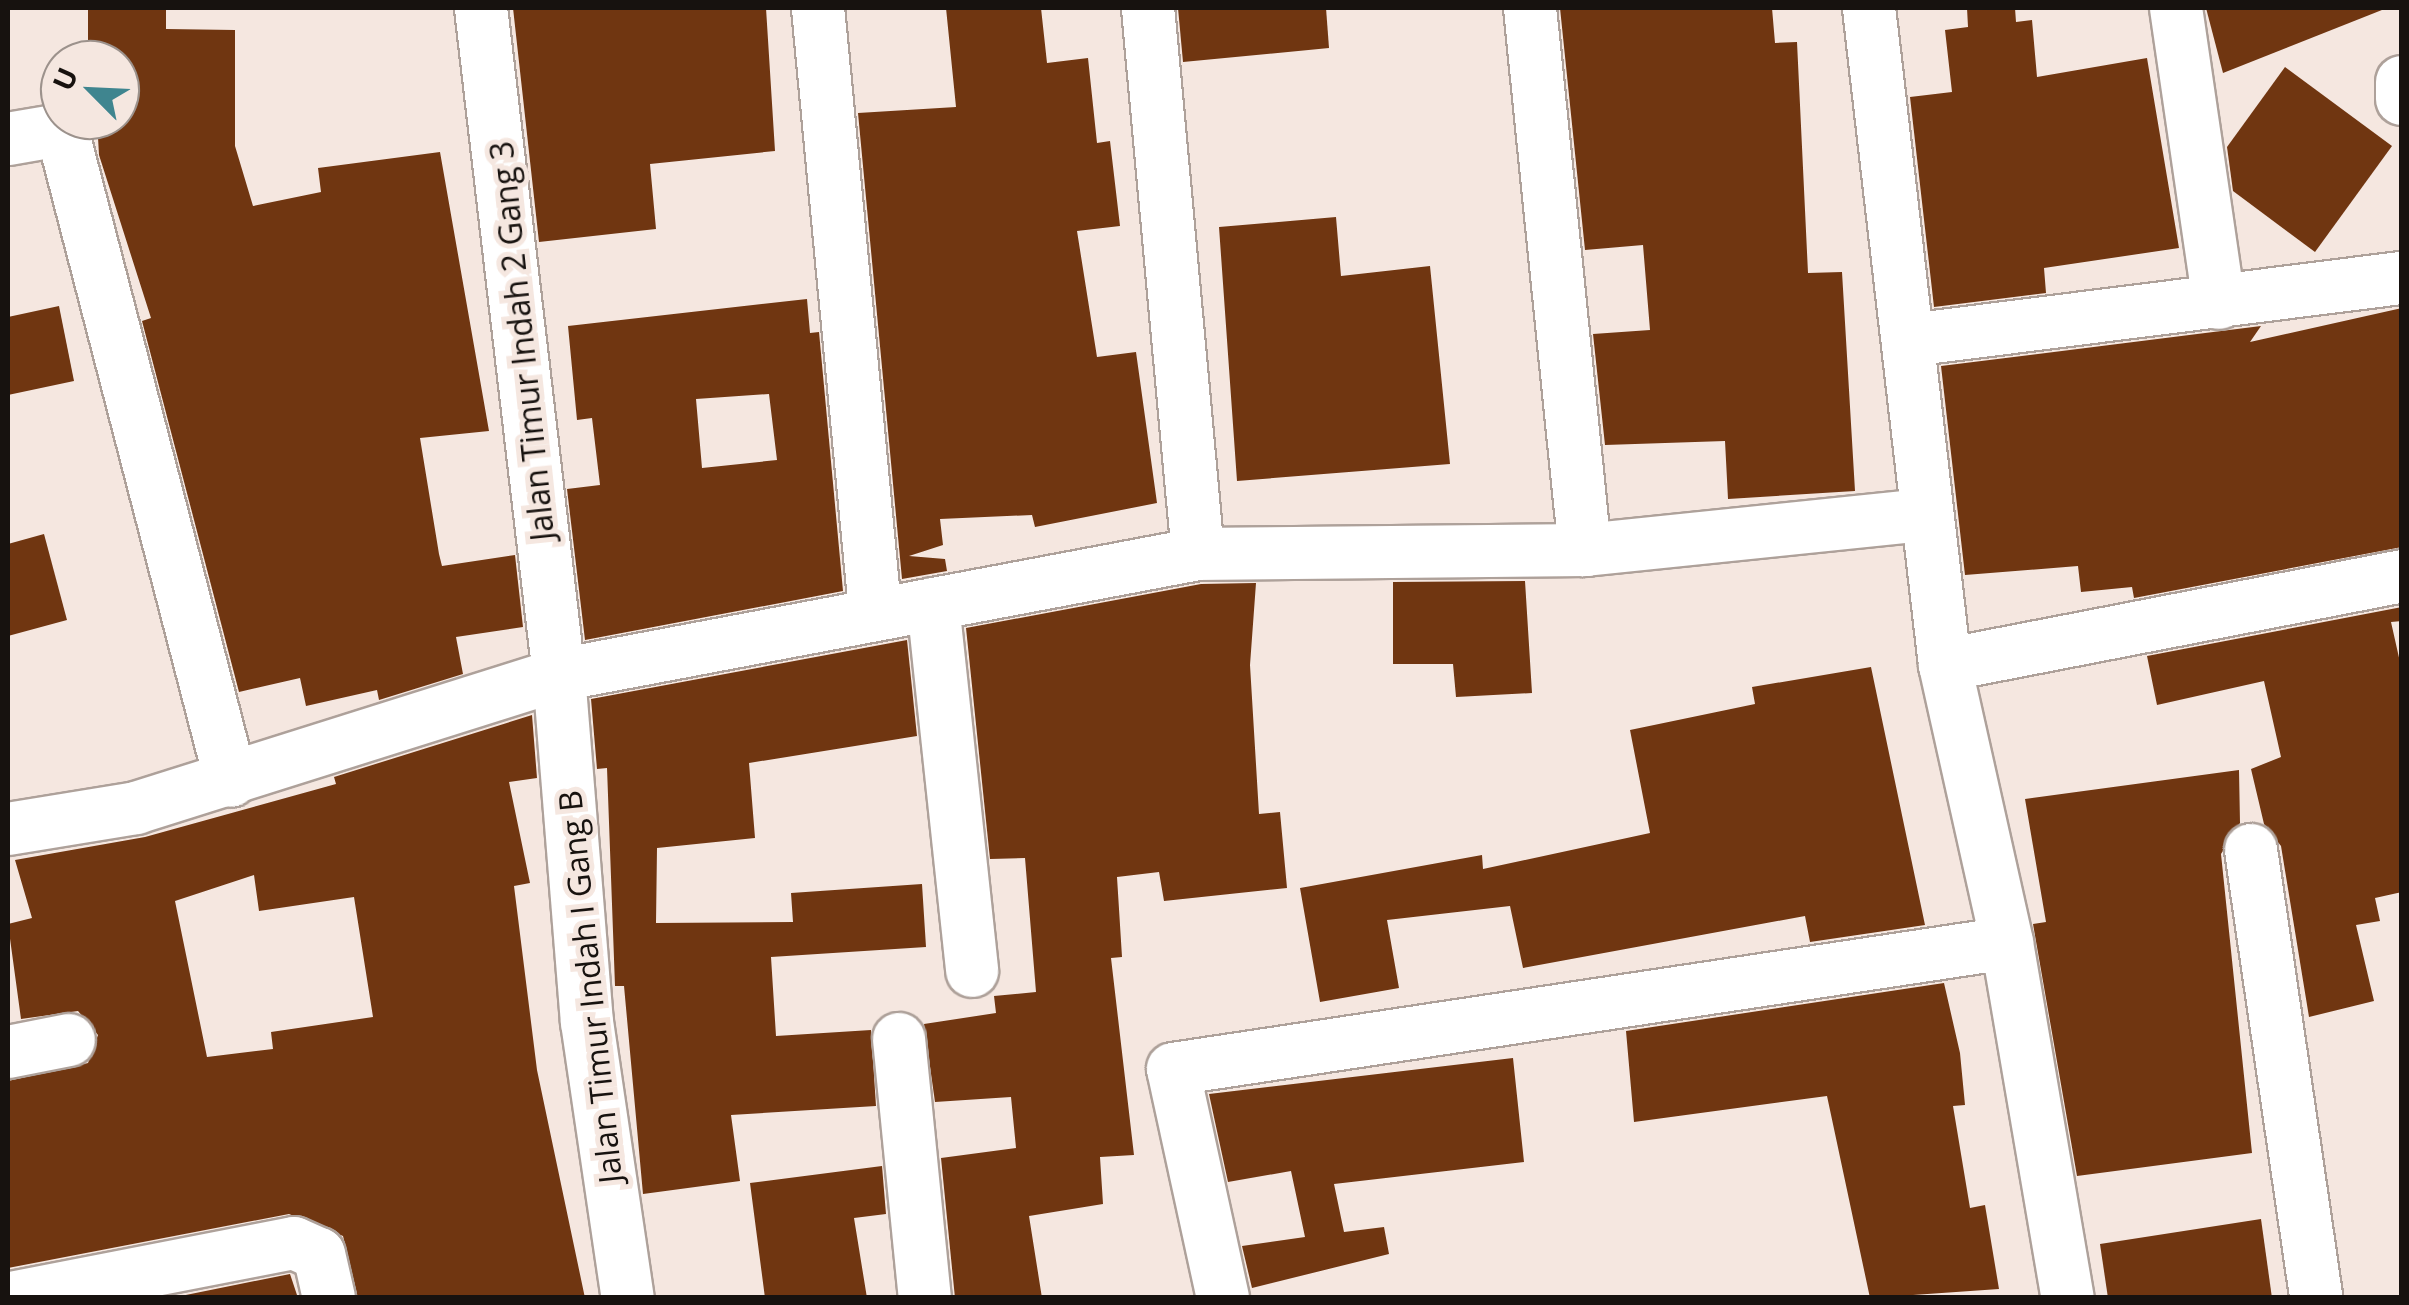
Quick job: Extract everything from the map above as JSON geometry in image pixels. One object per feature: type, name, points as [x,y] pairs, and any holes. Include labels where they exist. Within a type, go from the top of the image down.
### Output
[{"type":"street","name":"Jalan Timur Indah 2 Gang 3","points":[[482,8],[558,675]]},
{"type":"street","points":[[818,8],[875,610]]},
{"type":"street","points":[[1148,8],[1198,554]]},
{"type":"street","points":[[1530,8],[1585,550]]},
{"type":"street","points":[[1869,8],[1910,340],[1923,515],[1945,665],[2007,943],[2068,1298]]},
{"type":"street","points":[[2176,8],[2219,302]]},
{"type":"street","points":[[2402,82],[2402,99]]},
{"type":"street","points":[[8,139],[56,131],[64,138],[231,781]]},
{"type":"street","points":[[1910,340],[2402,278]]},
{"type":"street","points":[[8,829],[136,808],[558,675],[875,610],[933,604],[1198,554],[1585,550],[1923,515]]},
{"type":"street","points":[[1945,665],[2402,576]]},
{"type":"street","points":[[933,604],[972,971]]},
{"type":"street","name":"Jalan Timur Indah I Gang B","points":[[558,675],[588,1022],[628,1298]]},
{"type":"street","points":[[2251,850],[2316,1298]]},
{"type":"street","points":[[1223,1298],[1173,1069],[2007,943]]},
{"type":"street","points":[[899,1039],[925,1298]]},
{"type":"street","points":[[8,1052],[69,1040]]},
{"type":"street","points":[[12,1298],[294,1243],[319,1254],[330,1298]]},
{"type":"building","points":[[88,8],[166,8],[166,29],[235,30],[235,146],[253,206],[321,192],[318,168],[440,152],[489,431],[420,438],[439,554],[442,566],[515,555],[523,627],[456,637],[463,674],[379,700],[377,690],[306,706],[300,678],[239,692],[142,321],[151,318],[99,155],[98,140],[140,140],[140,40],[88,40]]},
{"type":"building","points":[[513,8],[766,8],[775,151],[650,164],[656,229],[539,242]]},
{"type":"building","points":[[946,8],[1041,8],[1047,63],[1088,58],[1097,143],[1110,141],[1120,226],[1077,231],[1097,357],[1136,352],[1157,503],[1035,527],[1032,515],[940,519],[943,545],[909,556],[945,559],[947,571],[902,579],[858,113],[956,107]]},
{"type":"building","points":[[1178,8],[1326,8],[1329,48],[1183,62]]},
{"type":"building","points":[[1560,8],[1772,8],[1775,43],[1797,42],[1808,273],[1842,272],[1855,491],[1728,499],[1725,441],[1605,445],[1593,334],[1650,330],[1643,245],[1585,250]]},
{"type":"building","points":[[1967,8],[2015,8],[2016,22],[2032,20],[2037,77],[2147,58],[2179,248],[2044,268],[2046,293],[1934,307],[1910,97],[1952,92],[1945,30],[1968,27]]},
{"type":"building","points":[[2206,8],[2387,8],[2223,73]]},
{"type":"building","points":[[2285,67],[2392,146],[2315,252],[2233,191],[2227,147]]},
{"type":"building","points":[[1336,217],[1341,276],[1430,266],[1450,464],[1237,481],[1219,227]]},
{"type":"building","points":[[807,299],[810,333],[819,332],[843,591],[585,640],[567,489],[600,485],[592,418],[577,420],[568,326]],"holes":[[[769,394],[777,460],[702,468],[696,399]]]},
{"type":"building","points":[[59,306],[74,381],[8,395],[8,317]]},
{"type":"building","points":[[2402,308],[2402,547],[2134,598],[2132,587],[2081,592],[2078,566],[1965,575],[1941,366],[2261,326],[2250,342]]},
{"type":"building","points":[[44,534],[67,620],[8,636],[8,544]]},
{"type":"building","points":[[1525,581],[1532,693],[1456,697],[1453,664],[1393,664],[1393,582]]},
{"type":"building","points":[[1256,583],[1250,665],[1259,814],[1280,812],[1287,888],[1164,901],[1159,872],[1117,877],[1122,957],[1111,958],[1134,1155],[1100,1157],[1103,1204],[1029,1216],[1042,1298],[955,1298],[941,1158],[1016,1148],[1011,1097],[935,1102],[924,1024],[996,1013],[994,996],[1036,992],[1025,858],[990,859],[966,628],[1201,584]]},
{"type":"building","points":[[2402,607],[2402,621],[2391,622],[2402,671],[2402,892],[2375,898],[2380,921],[2356,925],[2374,1001],[2309,1017],[2281,846],[2264,824],[2251,769],[2281,757],[2264,681],[2157,705],[2147,656]]},
{"type":"building","points":[[907,640],[917,736],[749,763],[755,838],[657,848],[656,923],[793,922],[791,893],[922,884],[926,947],[771,957],[776,1036],[871,1030],[876,1106],[731,1115],[740,1181],[643,1194],[624,986],[615,986],[607,768],[597,769],[591,699]]},
{"type":"building","points":[[1871,667],[1925,925],[1810,942],[1805,916],[1523,968],[1510,906],[1387,920],[1399,988],[1320,1002],[1300,888],[1482,855],[1483,869],[1650,833],[1630,730],[1755,704],[1752,687]]},
{"type":"building","points":[[532,715],[537,778],[509,782],[530,883],[514,886],[537,1070],[585,1298],[358,1298],[343,1236],[289,1214],[8,1268],[8,1081],[88,1063],[98,1035],[78,1011],[21,1019],[8,924],[32,918],[15,860],[145,837],[336,784],[334,777]],"holes":[[[254,875],[259,911],[354,897],[373,1017],[271,1032],[273,1049],[207,1057],[175,901]]]},
{"type":"building","points":[[2239,770],[2240,823],[2221,854],[2252,1153],[2077,1176],[2033,924],[2046,922],[2025,799]]},
{"type":"building","points":[[1944,983],[1960,1053],[1965,1105],[1953,1106],[1970,1208],[1985,1205],[1999,1289],[1870,1298],[1827,1096],[1634,1122],[1626,1031]]},
{"type":"building","points":[[1513,1058],[1524,1162],[1334,1184],[1344,1232],[1384,1227],[1389,1254],[1252,1288],[1242,1246],[1305,1237],[1291,1171],[1228,1182],[1209,1094]]},
{"type":"building","points":[[882,1166],[886,1214],[854,1218],[867,1298],[765,1298],[750,1183]]},
{"type":"building","points":[[2261,1219],[2272,1298],[2108,1298],[2100,1244]]},
{"type":"building","points":[[290,1274],[298,1298],[171,1298]]}]
